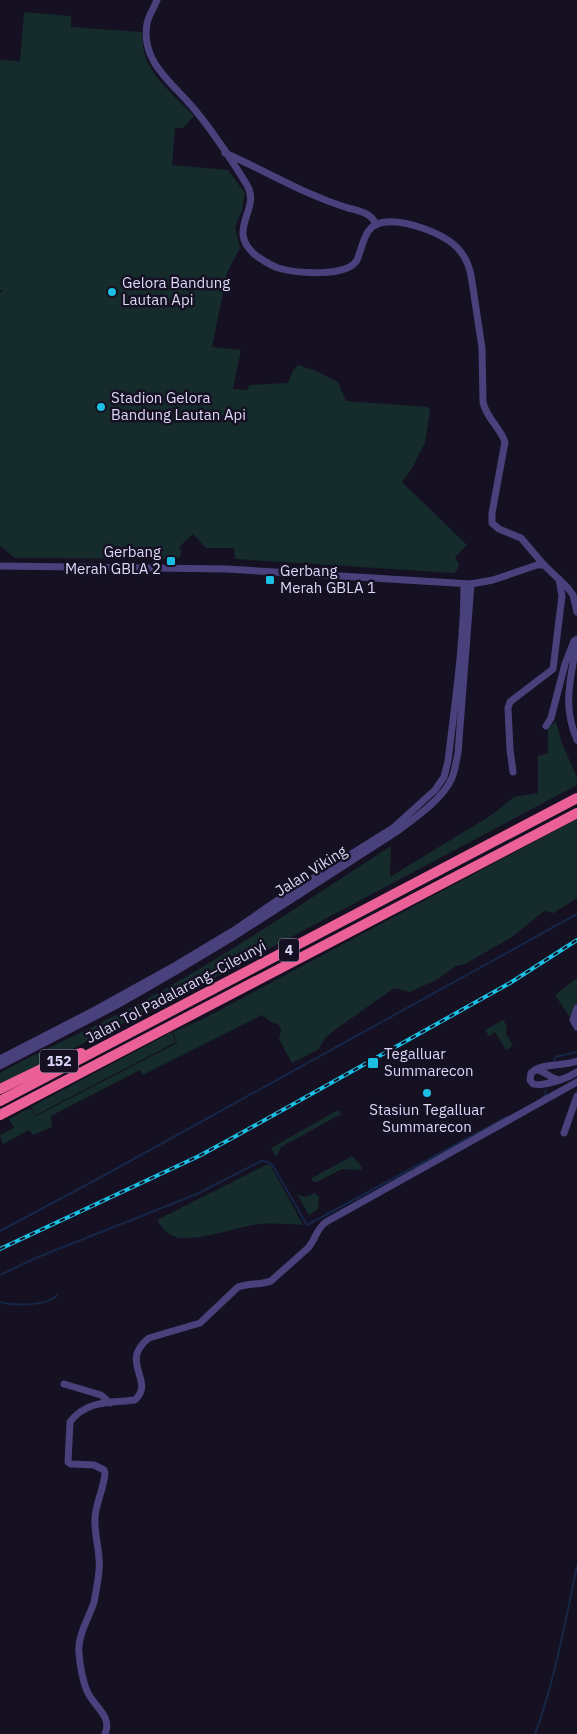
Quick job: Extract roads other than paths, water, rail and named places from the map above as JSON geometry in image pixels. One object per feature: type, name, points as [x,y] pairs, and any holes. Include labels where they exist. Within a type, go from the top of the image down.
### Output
[{"type":"highway","name":"Jalan Tol Padalarang–Cileunyi","points":[[0,1101],[577,798]]},
{"type":"highway","name":"Jalan Tol Padalarang–Cileunyi","points":[[0,1115],[577,813]]},
{"type":"highway","points":[[116,1040],[122,1052]]},
{"type":"highway","name":"152","points":[[2,1088],[60,1060],[116,1040]]},
{"type":"street","points":[[157,0],[147,23],[146,35],[152,59],[157,69],[194,108],[248,187],[250,204],[243,226],[243,236],[245,245],[250,251],[265,262],[277,267],[300,272],[338,271],[348,268],[356,260],[370,230],[376,225],[392,223],[412,225],[434,232],[460,250],[468,264],[482,348],[482,402],[484,411],[505,442],[492,513],[492,523],[499,529],[521,538],[573,595],[577,612]]},
{"type":"street","points":[[225,153],[325,201],[367,214],[374,220],[376,225]]},
{"type":"street","points":[[0,566],[227,569],[468,584],[487,581],[537,565],[544,565]]},
{"type":"street","points":[[514,772],[510,750],[508,708],[510,702],[553,669],[562,596],[559,579]]},
{"type":"street","name":"Jalan Viking","points":[[0,1059],[93,1011],[236,929],[278,900],[393,828],[435,790],[444,777],[448,761],[468,584]]},
{"type":"street","name":"Jalan Viking","points":[[0,1066],[119,1004],[233,937],[399,830],[446,789],[454,774],[458,753],[468,584]]},
{"type":"street","points":[[546,726],[551,718],[568,654],[577,637]]},
{"type":"street","points":[[577,637],[568,703],[569,720],[577,740]]},
{"type":"street","points":[[577,1008],[573,1020],[577,1027]]},
{"type":"street","points":[[577,1060],[546,1070],[534,1070],[530,1077],[531,1082],[536,1085],[564,1079],[577,1072]]},
{"type":"street","points":[[546,1070],[548,1077],[564,1079]]},
{"type":"street","points":[[541,1084],[545,1080],[546,1070]]},
{"type":"street","points":[[105,1734],[108,1727],[106,1720],[86,1689],[79,1650],[80,1640],[94,1602],[99,1571],[100,1556],[95,1519],[105,1473],[104,1470],[97,1466],[71,1464],[68,1461],[70,1422],[81,1411],[93,1405],[135,1400],[140,1394],[142,1381],[135,1358],[138,1349],[149,1338],[200,1323],[238,1287],[264,1284],[271,1281],[308,1248],[317,1230],[326,1222],[577,1082]]},
{"type":"street","points":[[564,1133],[577,1096]]},
{"type":"street","points":[[64,1384],[101,1395],[110,1403]]},
{"type":"waterway","points":[[0,1231],[577,914]]},
{"type":"waterway","points":[[554,1061],[555,1057],[577,1052]]},
{"type":"waterway","points":[[542,1098],[546,1090]]},
{"type":"waterway","points":[[0,1275],[38,1257],[197,1194],[261,1161],[268,1162],[273,1166],[307,1225],[507,1117]]},
{"type":"waterway","points":[[0,1302],[13,1304],[39,1303],[53,1299],[57,1295]]},
{"type":"waterway","points":[[535,1734],[554,1672],[577,1566]]},
{"type":"railway","points":[[0,1249],[199,1156],[510,983],[577,940]]},
{"type":"place","name":"Gelora Bandung Lautan Api","points":[[112,292]]},
{"type":"place","name":"Stadion Gelora Bandung Lautan Api","points":[[101,407]]},
{"type":"place","name":"Gerbang Merah GBLA 2","points":[[171,561]]},
{"type":"place","name":"Gerbang Merah GBLA 1","points":[[270,580]]},
{"type":"place","name":"Tegalluar Summarecon","points":[[373,1063]]},
{"type":"place","name":"Stasiun Tegalluar Summarecon","points":[[427,1093]]}]
